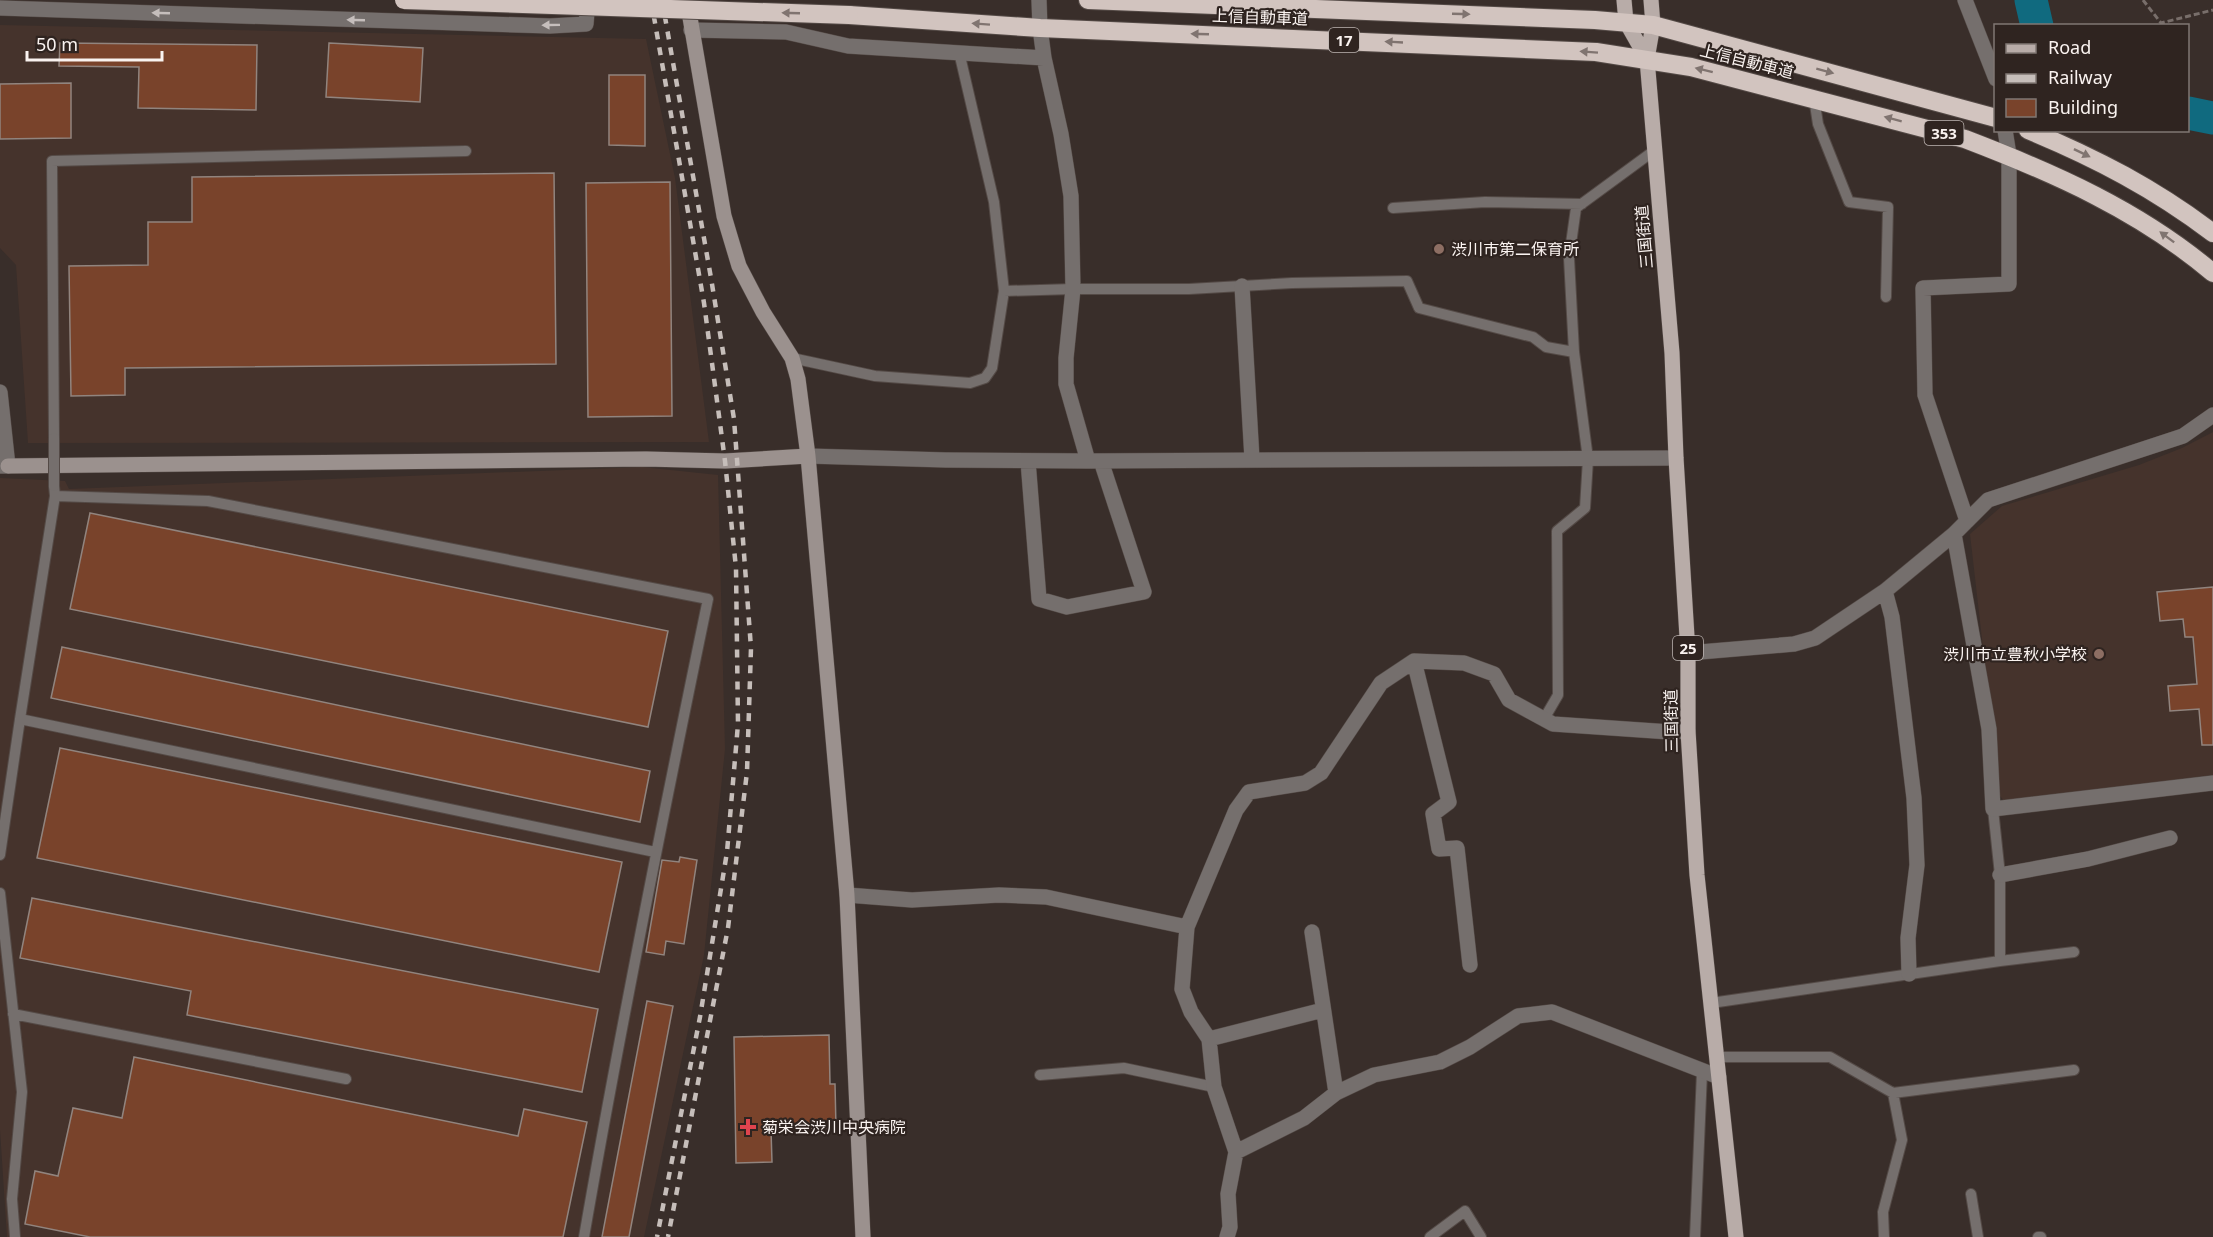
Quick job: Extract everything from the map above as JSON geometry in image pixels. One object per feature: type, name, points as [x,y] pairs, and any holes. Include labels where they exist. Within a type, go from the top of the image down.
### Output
[{"type":"highway","name":"上信自動車道","points":[[404,0],[849,15],[1040,28],[1596,52],[1647,59],[1691,67],[1814,98],[1965,139],[2009,155],[2056,175],[2160,232],[2213,273]]},
{"type":"highway","name":"上信自動車道","points":[[1088,0],[1313,4],[1653,25],[1994,118]]},
{"type":"highway","points":[[2033,132],[2123,173],[2175,204],[2213,233]]},
{"type":"main road","name":"25","points":[[1624,0],[1626,22],[1647,59]]},
{"type":"main road","name":"25","points":[[1647,59],[1653,25],[1651,0]]},
{"type":"main road","name":"三国街道","points":[[1647,59],[1672,354],[1688,653],[1688,731],[1697,875],[1736,1237]]},
{"type":"street","points":[[0,8],[550,26],[586,24],[588,0]]},
{"type":"street","points":[[687,0],[724,216],[739,266],[763,312],[792,358],[798,379],[808,456],[847,895],[863,1237]]},
{"type":"street","points":[[1028,461],[1039,599],[1067,607],[1144,592],[1066,384],[1066,358],[1073,289],[1071,196],[1061,134],[1044,58],[1040,28],[1040,0]]},
{"type":"street","points":[[1965,0],[1994,76]]},
{"type":"street","points":[[691,30],[786,32],[848,46],[1044,58]]},
{"type":"street","points":[[1967,521],[1925,395],[1923,288],[2009,284],[2009,155],[2005,132]]},
{"type":"street","points":[[1242,286],[1252,459]]},
{"type":"street","points":[[0,392],[4,466],[646,459],[724,461],[808,456],[1028,461],[1676,458]]},
{"type":"street","points":[[1688,653],[1794,644],[1815,638],[1885,591],[1954,534],[1988,500],[2183,436],[2213,415]]},
{"type":"street","points":[[1954,534],[1989,729],[1993,809],[2213,783]]},
{"type":"street","points":[[1885,591],[1892,617],[1914,798],[1917,865],[1908,938],[1909,974]]},
{"type":"street","points":[[1414,662],[1449,802],[1433,814],[1439,849],[1457,848],[1470,965]]},
{"type":"street","points":[[1227,1237],[1230,1227],[1227,1194],[1236,1152],[1214,1087],[1209,1039],[1191,1012],[1182,989],[1187,927],[1236,810],[1249,792],[1305,783],[1322,773],[1381,683],[1414,662],[1464,663],[1494,674],[1509,700],[1553,724],[1670,732],[1688,731]]},
{"type":"street","points":[[2000,875],[2088,859],[2170,837]]},
{"type":"street","points":[[847,895],[912,900],[999,895],[1046,897],[1187,927]]},
{"type":"street","points":[[1312,932],[1336,1093]]},
{"type":"street","points":[[1209,1039],[1323,1010]]},
{"type":"street","points":[[1236,1152],[1304,1118],[1336,1093],[1374,1075],[1440,1062],[1470,1047],[1518,1016],[1552,1012],[1719,1077]]},
{"type":"lane","points":[[792,358],[875,376],[970,383],[985,378],[992,368],[1004,291],[994,202],[959,52]]},
{"type":"lane","points":[[1814,98],[1818,124],[1849,202],[1888,207],[1886,297]]},
{"type":"lane","points":[[1544,719],[1558,695],[1557,531],[1585,508],[1588,459],[1574,352],[1569,258],[1576,208],[1655,150]]},
{"type":"lane","points":[[0,855],[54,491],[52,161],[466,151]]},
{"type":"lane","points":[[1393,208],[1485,202],[1581,204]]},
{"type":"lane","points":[[1004,291],[1189,289],[1407,280],[1419,308],[1533,338],[1546,347],[1574,352]]},
{"type":"lane","points":[[54,491],[208,501],[708,599],[612,1073],[584,1237]]},
{"type":"lane","points":[[20,719],[655,852]]},
{"type":"lane","points":[[1993,809],[2000,875],[2000,961]]},
{"type":"lane","points":[[0,893],[22,1092],[12,1199],[15,1237]]},
{"type":"lane","points":[[1711,1003],[2073,952]]},
{"type":"lane","points":[[13,1014],[346,1079]]},
{"type":"lane","points":[[1717,1057],[1830,1057],[1893,1093],[2074,1070]]},
{"type":"lane","points":[[1040,1076],[1124,1068],[1214,1087]]},
{"type":"lane","points":[[1695,1237],[1702,1072]]},
{"type":"lane","points":[[1884,1237],[1882,1212],[1902,1140],[1893,1093]]},
{"type":"lane","points":[[1971,1194],[1978,1237]]},
{"type":"lane","points":[[1430,1237],[1465,1211],[1481,1237]]},
{"type":"path","points":[[2143,0],[2161,22],[2213,10]]},
{"type":"shaded area","points":[[0,25],[646,39],[675,178],[709,442],[28,443],[16,265],[0,248]]},
{"type":"shaded area","name":"渋川市立豊秋小学校","points":[[2213,432],[2213,775],[2005,802],[2000,796],[1970,534],[2002,506],[2139,465],[2182,448]]},
{"type":"shaded area","points":[[642,467],[718,475],[725,749],[704,955],[644,1237],[7,1237],[0,1130],[0,478],[65,481],[69,489]]},
{"type":"building","points":[[60,43],[257,45],[256,110],[138,108],[139,67],[59,66]]},
{"type":"building","points":[[329,43],[423,48],[420,102],[326,97]]},
{"type":"building","points":[[609,75],[645,75],[645,146],[609,145]]},
{"type":"building","points":[[71,83],[71,138],[0,139],[0,84]]},
{"type":"building","points":[[554,173],[556,364],[125,368],[125,395],[71,396],[69,266],[148,265],[148,222],[192,222],[192,177]]},
{"type":"building","points":[[670,182],[672,416],[588,417],[586,183]]},
{"type":"building","points":[[90,513],[668,631],[648,727],[70,609]]},
{"type":"building","points":[[2213,587],[2213,745],[2202,745],[2199,709],[2170,711],[2168,686],[2197,684],[2193,637],[2185,637],[2183,619],[2160,621],[2157,592]]},
{"type":"building","points":[[62,647],[650,771],[640,822],[51,698]]},
{"type":"building","points":[[60,748],[622,862],[599,972],[37,858]]},
{"type":"building","points":[[680,857],[697,860],[684,944],[666,941],[664,955],[646,952],[662,860],[679,862]]},
{"type":"building","points":[[32,898],[598,1009],[582,1092],[187,1015],[191,991],[20,958]]},
{"type":"building","points":[[647,1001],[673,1006],[629,1237],[602,1237]]},
{"type":"building","points":[[829,1035],[830,1084],[835,1084],[836,1128],[771,1130],[772,1162],[736,1163],[734,1037]]},
{"type":"building","points":[[134,1057],[518,1136],[524,1109],[587,1122],[563,1237],[90,1237],[25,1224],[35,1171],[58,1176],[73,1108],[122,1118]]},
{"type":"waterway","points":[[2031,0],[2037,24]]},
{"type":"waterway","points":[[2189,113],[2213,118]]},
{"type":"railway","points":[[651,0],[704,303],[725,461],[736,568],[738,724],[727,852],[700,1017],[657,1237]]},
{"type":"railway","points":[[662,0],[734,419],[751,648],[747,772],[728,928],[668,1237]]},
{"type":"place","name":"渋川市第二保育所","points":[[1439,249]]},
{"type":"place","name":"渋川市立豊秋小学校","points":[[2099,654]]},
{"type":"place","name":"菊栄会渋川中央病院","points":[[748,1127]]}]
